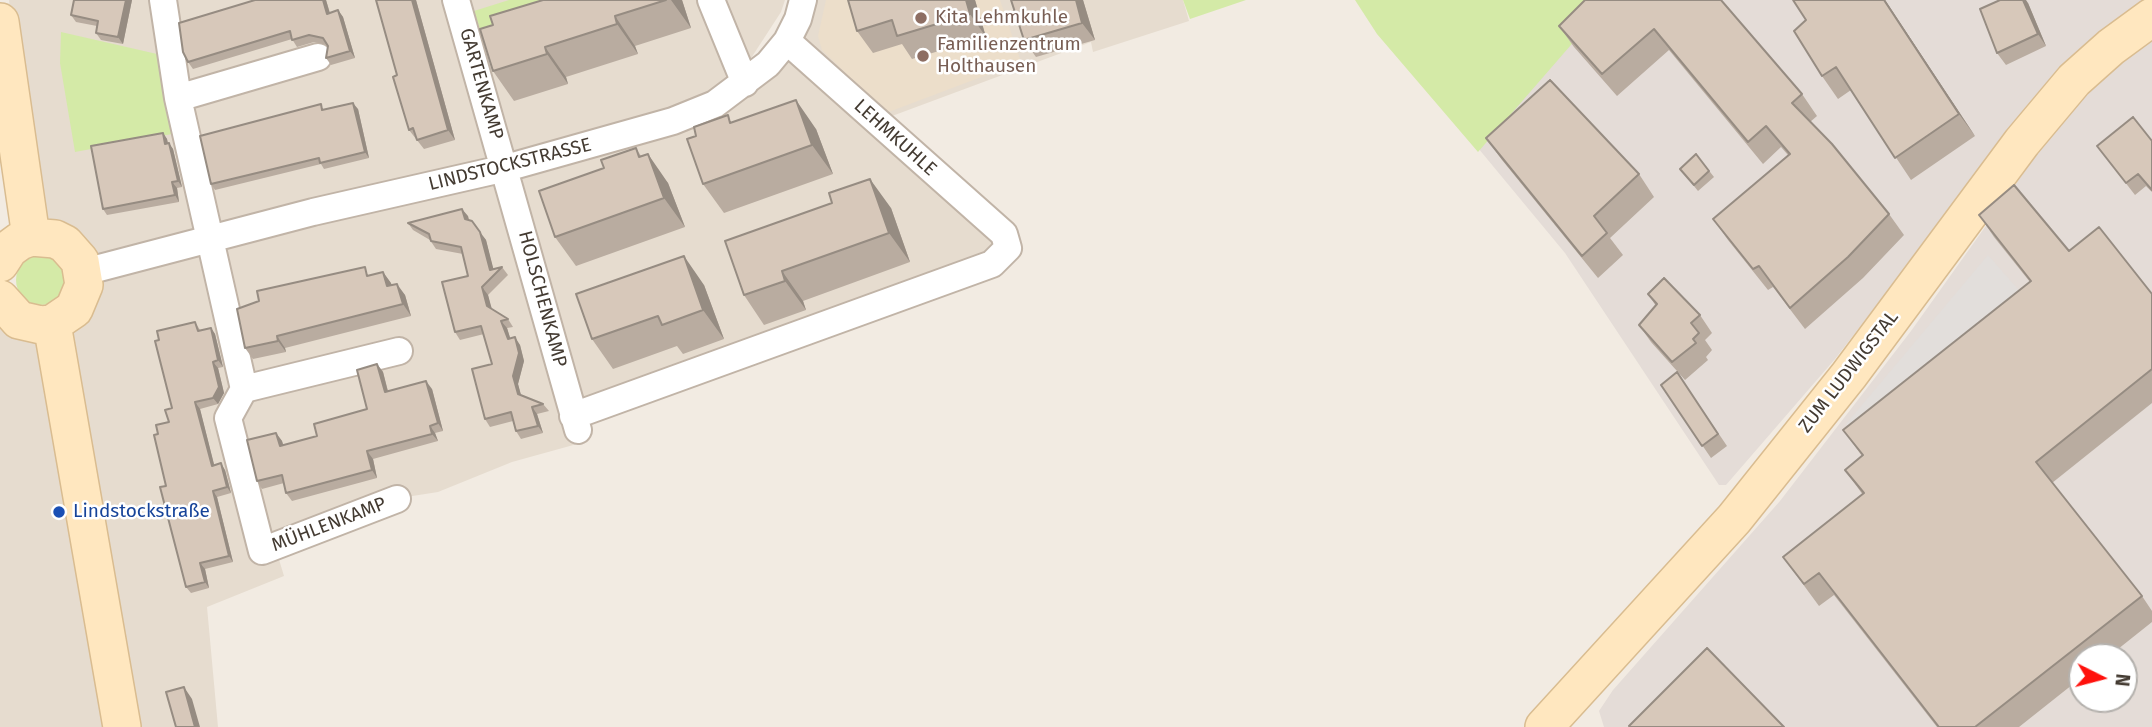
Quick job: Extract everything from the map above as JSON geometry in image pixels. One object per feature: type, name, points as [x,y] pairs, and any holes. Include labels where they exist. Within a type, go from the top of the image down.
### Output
[{"type":"street","points":[[163,0],[178,98],[244,389],[399,351]]},
{"type":"street","name":"GARTENKAMP","points":[[456,0],[506,168]]},
{"type":"street","points":[[711,0],[745,83]]},
{"type":"street","name":"LINDSTOCKSTRASSE","points":[[84,272],[208,239],[506,168],[673,121],[715,104],[768,64],[787,41],[799,19],[803,0]]},
{"type":"street","name":"ZUM LUDWIGSTAL","points":[[1559,721],[1734,519],[1849,375],[2022,142],[2068,88],[2111,47],[2152,17]]},
{"type":"street","points":[[0,22],[31,237]]},
{"type":"street","name":"LEHMKUHLE","points":[[576,423],[992,264],[1008,247],[1004,234],[787,41]]},
{"type":"street","points":[[178,98],[318,57]]},
{"type":"street","name":"HOLSCHENKAMP","points":[[506,168],[576,423]]},
{"type":"street","points":[[0,263],[9,249],[31,237],[55,239],[74,251],[84,272],[84,285],[74,309],[52,324],[41,325],[19,320],[0,299]]},
{"type":"street","points":[[52,324],[122,727]]},
{"type":"street","name":"MÜHLENKAMP","points":[[244,389],[228,418],[262,551],[397,499]]},
{"type":"shaded area","points":[[9,0],[451,0],[501,164],[86,262],[38,229],[15,67]]},
{"type":"shaded area","points":[[462,0],[705,0],[735,78],[673,113],[508,159]]},
{"type":"shaded area","points":[[717,0],[785,0],[781,12],[744,69]]},
{"type":"shaded area","name":"Familienzentrum Holthausen","points":[[811,0],[1183,0],[1189,21],[1093,52],[1091,42],[884,119],[801,42]]},
{"type":"shaded area","name":"Familienzentrum Holthausen","points":[[826,0],[1000,0],[1021,62],[886,113],[822,50],[818,36]]},
{"type":"shaded area","points":[[1610,0],[2147,0],[1962,195],[1835,359],[1726,485],[1719,485],[1565,253],[1478,148]]},
{"type":"shaded area","points":[[2152,41],[2152,727],[1604,727],[1599,711],[1613,690],[1780,501],[1911,331],[2040,150],[2096,82]]},
{"type":"shaded area","points":[[789,56],[1003,246],[576,410],[516,179],[524,172],[563,162]]},
{"type":"shaded area","points":[[501,177],[577,444],[512,462],[438,492],[374,502],[274,543],[284,576],[207,607],[218,727],[140,727],[59,330],[92,279]]},
{"type":"shaded area","points":[[1988,255],[2030,303],[1867,443],[1846,424]]},
{"type":"shaded area","points":[[0,309],[45,334],[115,727],[0,727]]},
{"type":"green space","points":[[509,0],[549,0],[554,17],[483,39],[474,11]]},
{"type":"green space","points":[[1183,0],[1246,0],[1190,19]]},
{"type":"green space","points":[[1355,0],[1610,0],[1478,152],[1377,34]]},
{"type":"green space","points":[[61,32],[157,54],[172,134],[75,152],[60,63]]},
{"type":"green space","points":[[41,255],[59,262],[66,280],[59,298],[41,305],[23,298],[16,280],[23,262]]},
{"type":"building","points":[[74,0],[126,0],[118,37],[96,33],[98,21],[71,15]]},
{"type":"building","points":[[255,0],[323,0],[327,14],[338,10],[350,51],[326,58],[328,46],[323,38],[309,35],[292,40],[290,31],[188,62],[183,52],[179,23]]},
{"type":"building","points":[[376,0],[412,0],[448,130],[417,140],[413,128],[409,130],[393,77],[397,75]]},
{"type":"building","points":[[543,0],[666,0],[615,16],[617,24],[545,47],[547,54],[493,71],[480,29],[493,25],[490,16]]},
{"type":"building","points":[[848,0],[966,0],[970,14],[897,36],[892,20],[857,31]]},
{"type":"building","points":[[1011,0],[1076,0],[1082,23],[1024,40]]},
{"type":"building","points":[[1585,0],[1721,0],[1802,94],[1792,103],[1832,144],[1889,214],[1848,257],[1790,308],[1759,266],[1753,269],[1713,219],[1790,154],[1766,126],[1748,142],[1654,29],[1602,74],[1559,26]]},
{"type":"building","points":[[1793,0],[1884,0],[1959,114],[1895,158],[1836,67],[1822,76],[1794,31],[1806,20]]},
{"type":"building","points":[[2000,0],[2023,0],[2038,34],[1997,53],[1980,9]]},
{"type":"building","points":[[1550,80],[1639,174],[1594,216],[1607,233],[1582,256],[1486,138]]},
{"type":"building","points":[[796,100],[812,145],[703,184],[687,139],[696,136],[694,127],[728,115],[730,123]]},
{"type":"building","points":[[353,103],[365,152],[320,163],[319,158],[211,184],[200,136],[321,104],[322,110]]},
{"type":"building","points":[[2133,117],[2152,141],[2152,190],[2138,174],[2126,183],[2097,146]]},
{"type":"building","points":[[163,133],[165,144],[169,143],[178,181],[172,182],[175,195],[103,209],[91,146]]},
{"type":"building","points":[[636,148],[639,157],[648,154],[664,198],[555,237],[539,191],[604,168],[601,160]]},
{"type":"building","points":[[1696,154],[1709,171],[1694,185],[1680,169]]},
{"type":"building","points":[[870,179],[889,233],[782,271],[785,281],[744,295],[725,241],[832,203],[829,193]]},
{"type":"building","points":[[2014,185],[2069,251],[2099,227],[2152,294],[2152,369],[2036,462],[2142,596],[2082,643],[2068,643],[2068,654],[1975,727],[1939,727],[1819,573],[1804,584],[1783,557],[1864,493],[1845,470],[1863,455],[1843,430],[2031,281],[1979,215]]},
{"type":"building","points":[[462,209],[465,219],[472,221],[480,232],[490,270],[502,267],[482,287],[487,306],[508,319],[501,321],[508,339],[515,337],[519,353],[513,376],[518,394],[543,404],[532,407],[538,426],[516,431],[511,412],[485,419],[472,369],[492,364],[481,326],[455,332],[442,282],[468,276],[461,247],[431,241],[429,234],[408,223]]},
{"type":"building","points":[[684,256],[703,310],[662,325],[658,316],[592,339],[576,294]]},
{"type":"building","points":[[365,267],[367,276],[383,272],[387,286],[397,284],[403,304],[277,336],[278,341],[245,348],[237,309],[259,301],[257,291]]},
{"type":"building","points":[[1664,278],[1700,315],[1691,323],[1699,333],[1693,339],[1696,343],[1672,362],[1639,325],[1657,304],[1648,294]]},
{"type":"building","points":[[195,322],[198,331],[211,328],[218,360],[213,362],[219,387],[213,398],[195,402],[212,466],[221,463],[227,487],[213,491],[229,556],[200,563],[205,582],[186,587],[160,487],[166,486],[154,435],[158,434],[156,425],[169,422],[165,410],[172,408],[155,341],[159,340],[157,331]]},
{"type":"building","points":[[377,364],[385,392],[426,381],[438,423],[430,426],[432,434],[367,451],[372,470],[286,493],[282,475],[257,481],[247,440],[276,433],[280,446],[317,436],[314,424],[367,409],[357,370]]},
{"type":"building","points":[[1677,372],[1718,434],[1702,446],[1661,385]]},
{"type":"building","points":[[1707,648],[1784,727],[1630,727],[1629,726]]},
{"type":"building","points":[[184,687],[195,727],[176,727],[166,692]]},
{"type":"place","name":"Kita Lehmkuhle","points":[[921,18]]},
{"type":"place","name":"Familienzentrum Holthausen","points":[[923,56]]},
{"type":"place","name":"Lindstockstraße","points":[[59,512]]}]
